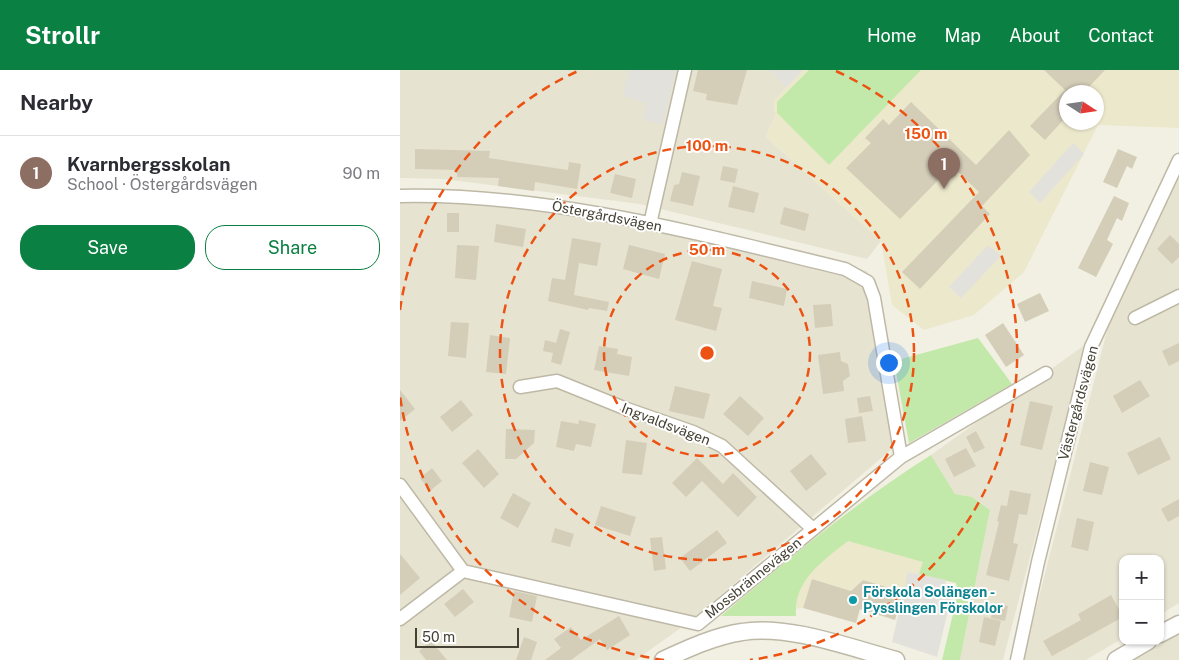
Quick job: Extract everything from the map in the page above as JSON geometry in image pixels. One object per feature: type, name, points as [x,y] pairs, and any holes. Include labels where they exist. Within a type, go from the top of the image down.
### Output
[{"type":"street","points":[[650,224],[685,70]]},
{"type":"street","name":"Västergårdsvägen","points":[[1018,654],[1038,562],[1091,347],[1179,160]]},
{"type":"street","name":"Östergårdsvägen","points":[[400,196],[449,195],[529,202],[650,224],[845,269],[868,282],[881,332],[902,457]]},
{"type":"street","points":[[1135,318],[1179,296]]},
{"type":"street","name":"Mossbrännevägen","points":[[463,571],[698,624],[902,457],[1046,373]]},
{"type":"street","name":"Ingvaldsvägen","points":[[520,386],[557,381],[624,408],[694,432],[722,446],[813,529]]},
{"type":"street","points":[[400,485],[463,571],[400,619]]},
{"type":"street","points":[[1164,632],[1179,624]]},
{"type":"street","points":[[663,660],[701,643],[743,631],[791,632],[896,660]]},
{"type":"street","points":[[1116,660],[1141,645]]},
{"type":"shaded area","points":[[400,70],[803,70],[774,101],[775,116],[766,137],[881,241],[867,259],[640,204],[444,179],[400,178]]},
{"type":"shaded area","points":[[629,70],[676,70],[663,124],[643,120],[646,103],[623,96]]},
{"type":"shaded area","points":[[769,70],[803,70],[787,87]]},
{"type":"shaded area","points":[[803,70],[1179,70],[1179,128],[1104,125],[1104,85],[1059,85],[1059,130],[1095,130],[1024,272],[974,315],[924,330],[892,305],[881,241],[766,137],[775,116],[774,101]]},
{"type":"shaded area","points":[[1073,143],[1084,154],[1040,203],[1029,192]]},
{"type":"shaded area","points":[[1179,160],[1179,603],[1164,612],[1164,555],[1119,555],[1119,640],[1086,660],[1023,660],[1111,315]]},
{"type":"shaded area","points":[[400,190],[624,216],[867,271],[893,448],[689,622],[636,660],[400,660]]},
{"type":"shaded area","points":[[988,245],[1001,256],[961,298],[949,287]]},
{"type":"shaded area","points":[[1086,344],[1003,660],[960,660],[990,510],[972,497],[955,494],[931,455]]},
{"type":"shaded area","points":[[886,486],[956,583],[909,572],[903,592],[863,580],[851,591],[812,579],[803,608],[747,614]]},
{"type":"shaded area","points":[[908,572],[946,580],[943,595],[951,598],[937,657],[892,642]]},
{"type":"shaded area","points":[[1179,623],[1179,660],[1116,660],[1141,645],[1164,645],[1164,637]]},
{"type":"green space","points":[[809,70],[921,70],[829,165],[777,113],[777,102]]},
{"type":"green space","points":[[978,338],[1012,384],[909,443],[894,361]]},
{"type":"green space","points":[[931,455],[955,494],[972,497],[990,510],[960,660],[942,660],[958,593],[956,583],[919,574],[923,562],[848,541],[820,564],[805,581],[796,603],[796,616],[721,616],[797,552],[849,512]]},
{"type":"building","points":[[698,70],[747,70],[737,105],[706,100],[707,94],[693,91]]},
{"type":"building","points":[[1044,70],[1105,70],[1091,85],[1060,85]]},
{"type":"building","points":[[1059,96],[1059,125],[1045,140],[1030,126]]},
{"type":"building","points":[[911,102],[976,165],[1009,130],[1030,155],[982,206],[990,214],[920,289],[902,272],[979,192],[952,166],[900,219],[846,168],[871,143],[865,138],[883,119],[889,125]]},
{"type":"building","points":[[415,149],[490,151],[489,158],[568,170],[569,162],[581,164],[577,189],[535,182],[534,191],[498,186],[499,178],[457,177],[457,170],[415,169]]},
{"type":"building","points":[[1118,149],[1137,157],[1132,169],[1127,166],[1117,188],[1103,182]]},
{"type":"building","points":[[723,166],[738,169],[735,183],[720,180]]},
{"type":"building","points":[[682,172],[700,176],[693,206],[670,201],[674,185],[679,184]]},
{"type":"building","points":[[615,174],[636,179],[632,198],[610,193]]},
{"type":"building","points":[[733,186],[759,193],[754,213],[728,207]]},
{"type":"building","points":[[1114,196],[1129,203],[1122,221],[1117,218],[1107,240],[1113,244],[1096,277],[1078,268]]},
{"type":"building","points":[[784,207],[809,214],[805,231],[780,224]]},
{"type":"building","points":[[447,213],[459,213],[459,232],[447,232]]},
{"type":"building","points":[[496,224],[526,229],[523,247],[494,242]]},
{"type":"building","points":[[1170,235],[1179,244],[1179,257],[1172,264],[1157,249]]},
{"type":"building","points":[[572,238],[601,243],[597,266],[579,263],[574,295],[609,302],[607,311],[589,308],[588,310],[548,301],[552,278],[565,280]]},
{"type":"building","points":[[457,245],[479,246],[476,280],[455,278]]},
{"type":"building","points":[[629,245],[665,254],[659,279],[623,269]]},
{"type":"building","points":[[692,261],[722,269],[713,306],[722,308],[716,331],[675,320]]},
{"type":"building","points":[[752,281],[787,289],[784,306],[749,298]]},
{"type":"building","points":[[1040,293],[1049,311],[1025,322],[1017,304]]},
{"type":"building","points":[[831,304],[833,326],[815,328],[813,305]]},
{"type":"building","points":[[451,322],[469,323],[466,358],[448,356]]},
{"type":"building","points":[[1003,323],[1024,355],[1006,367],[985,335]]},
{"type":"building","points":[[560,329],[570,332],[561,365],[551,362],[553,353],[543,351],[545,340],[556,343]]},
{"type":"building","points":[[490,335],[510,338],[506,374],[486,372]]},
{"type":"building","points":[[1179,343],[1179,361],[1169,366],[1162,351]]},
{"type":"building","points":[[599,346],[618,349],[617,354],[632,357],[629,376],[594,370]]},
{"type":"building","points":[[840,352],[841,361],[848,364],[850,376],[843,381],[844,391],[823,394],[818,355]]},
{"type":"building","points":[[1140,380],[1150,396],[1122,413],[1113,396]]},
{"type":"building","points":[[675,386],[710,394],[704,419],[669,411]]},
{"type":"building","points":[[400,390],[415,409],[400,421]]},
{"type":"building","points":[[740,396],[764,418],[748,436],[723,414]]},
{"type":"building","points":[[870,396],[873,411],[859,413],[857,398]]},
{"type":"building","points":[[461,400],[473,415],[452,432],[440,417]]},
{"type":"building","points":[[1030,401],[1053,406],[1042,450],[1020,445]]},
{"type":"building","points":[[862,416],[866,441],[848,443],[845,419]]},
{"type":"building","points":[[579,420],[596,424],[591,447],[576,444],[574,451],[556,447],[561,421],[578,424]]},
{"type":"building","points":[[506,429],[535,430],[534,443],[516,459],[505,459]]},
{"type":"building","points":[[976,431],[985,448],[974,453],[966,437]]},
{"type":"building","points":[[1160,437],[1171,459],[1138,475],[1127,453]]},
{"type":"building","points":[[626,440],[647,443],[642,475],[622,473]]},
{"type":"building","points":[[966,448],[976,466],[954,477],[945,459]]},
{"type":"building","points":[[478,449],[499,474],[484,488],[462,463]]},
{"type":"building","points":[[811,454],[827,474],[806,491],[790,471]]},
{"type":"building","points":[[697,458],[723,484],[733,473],[757,497],[738,517],[702,481],[686,497],[672,483]]},
{"type":"building","points":[[1090,462],[1109,467],[1102,495],[1083,491]]},
{"type":"building","points":[[432,468],[442,481],[430,491],[420,478]]},
{"type":"building","points":[[1010,490],[1031,494],[1027,515],[1019,514],[1013,543],[1018,544],[1009,581],[986,575],[999,522],[997,521],[1001,505],[1007,506]]},
{"type":"building","points":[[513,493],[531,503],[518,528],[500,518]]},
{"type":"building","points":[[1179,499],[1179,516],[1168,522],[1161,509]]},
{"type":"building","points":[[601,506],[636,517],[630,536],[595,525]]},
{"type":"building","points":[[1077,518],[1094,522],[1088,551],[1071,547]]},
{"type":"building","points":[[555,528],[574,534],[570,547],[551,542]]},
{"type":"building","points":[[717,530],[727,543],[690,571],[680,558]]},
{"type":"building","points":[[662,537],[666,569],[654,571],[650,538]]},
{"type":"building","points":[[400,554],[420,578],[400,595]]},
{"type":"building","name":"Förskola Solängen - Pysslingen Förskolor","points":[[812,579],[851,591],[863,580],[903,592],[895,620],[860,609],[856,623],[803,608]]},
{"type":"building","points":[[463,589],[474,602],[455,617],[444,604]]},
{"type":"building","points":[[514,591],[537,596],[532,622],[509,617]]},
{"type":"building","points":[[1111,595],[1119,610],[1119,619],[1052,656],[1043,641],[1081,620],[1078,614]]},
{"type":"building","points":[[994,603],[1008,606],[1005,621],[991,618]]},
{"type":"building","points":[[619,616],[630,635],[607,650],[600,639],[571,660],[545,660],[561,648],[554,639],[571,627],[581,640]]},
{"type":"building","points":[[984,617],[1001,621],[995,646],[979,642]]},
{"type":"building","points":[[524,637],[537,642],[531,660],[516,660]]},
{"type":"building","points":[[431,641],[447,660],[426,660],[419,651]]},
{"type":"place","name":"Kvarnbergsskolan","points":[[944,189]]},
{"type":"place","name":"Förskola Solängen - Pysslingen Förskolor","points":[[853,600]]}]
